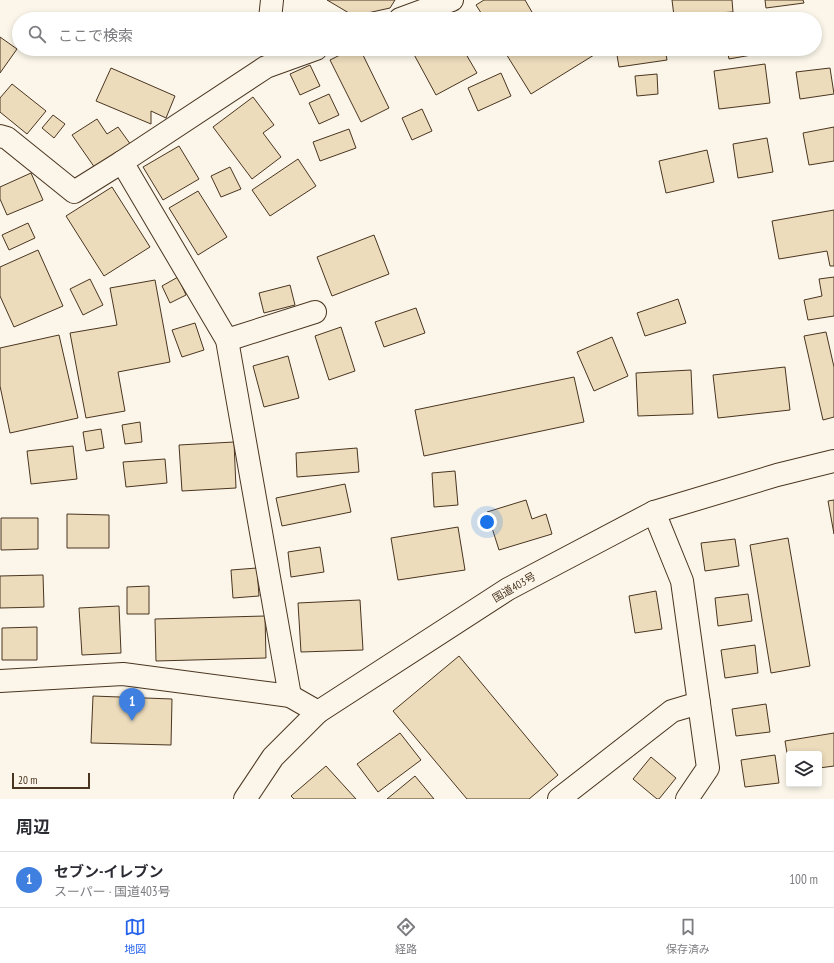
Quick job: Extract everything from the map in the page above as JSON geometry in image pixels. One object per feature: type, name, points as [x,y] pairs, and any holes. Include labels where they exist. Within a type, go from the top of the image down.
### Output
[{"type":"main road","points":[[271,12],[272,0]]},
{"type":"main road","points":[[419,12],[452,0]]},
{"type":"main road","points":[[0,136],[7,138],[74,192],[122,162],[267,58],[278,56]]},
{"type":"main road","points":[[122,162],[227,340],[290,696]]},
{"type":"main road","points":[[227,340],[315,312]]},
{"type":"main road","name":"国道403号","points":[[245,799],[273,757],[318,712],[508,589],[654,512],[776,475],[834,461]]},
{"type":"main road","points":[[654,512],[682,581],[708,768],[687,799]]},
{"type":"main road","points":[[0,681],[123,674],[290,696],[318,712]]},
{"type":"main road","points":[[560,799],[672,711],[699,703]]},
{"type":"building","points":[[327,0],[395,0],[390,8],[372,12],[347,12]]},
{"type":"building","points":[[484,0],[525,0],[532,12],[480,12],[476,5]]},
{"type":"building","points":[[672,0],[732,0],[733,12],[674,12]]},
{"type":"building","points":[[765,0],[803,0],[804,3],[766,8]]},
{"type":"building","points":[[0,37],[12,45],[12,56],[0,73]]},
{"type":"building","points":[[338,56],[363,56],[389,108],[361,122],[330,60]]},
{"type":"building","points":[[415,56],[467,56],[477,73],[436,95]]},
{"type":"building","points":[[507,56],[592,56],[531,94]]},
{"type":"building","points":[[617,56],[666,56],[667,60],[619,67]]},
{"type":"building","points":[[728,56],[746,56],[729,59]]},
{"type":"building","points":[[765,64],[770,103],[719,109],[714,71]]},
{"type":"building","points":[[310,65],[320,86],[300,95],[290,74]]},
{"type":"building","points":[[111,68],[175,96],[166,118],[151,111],[151,124],[96,101]]},
{"type":"building","points":[[830,68],[834,94],[800,99],[796,72]]},
{"type":"building","points":[[501,73],[511,96],[478,111],[468,88]]},
{"type":"building","points":[[657,74],[658,94],[637,96],[635,76]]},
{"type":"building","points":[[12,84],[46,111],[27,134],[0,112],[0,98]]},
{"type":"building","points":[[329,94],[339,115],[319,124],[309,103]]},
{"type":"building","points":[[253,97],[274,125],[263,133],[281,157],[252,179],[213,127]]},
{"type":"building","points":[[422,109],[432,131],[412,140],[402,118]]},
{"type":"building","points":[[53,115],[65,124],[54,138],[42,128]]},
{"type":"building","points":[[97,119],[107,134],[118,127],[131,145],[95,168],[72,135]]},
{"type":"building","points":[[834,127],[834,161],[809,165],[803,133]]},
{"type":"building","points":[[349,129],[356,148],[320,161],[313,142]]},
{"type":"building","points":[[767,138],[773,172],[738,178],[733,144]]},
{"type":"building","points":[[179,146],[199,179],[163,200],[143,167]]},
{"type":"building","points":[[707,150],[714,182],[666,193],[659,161]]},
{"type":"building","points":[[298,159],[316,186],[270,216],[252,190]]},
{"type":"building","points":[[230,167],[241,189],[221,197],[211,176]]},
{"type":"building","points":[[31,173],[43,200],[7,215],[0,199],[0,187]]},
{"type":"building","points":[[112,187],[150,247],[104,276],[66,216]]},
{"type":"building","points":[[198,191],[227,237],[198,255],[169,208]]},
{"type":"building","points":[[834,210],[834,266],[830,266],[827,251],[779,259],[772,221]]},
{"type":"building","points":[[28,223],[35,238],[9,250],[2,235]]},
{"type":"building","points":[[374,235],[389,274],[332,296],[317,257]]},
{"type":"building","points":[[38,250],[63,306],[14,327],[0,296],[0,267]]},
{"type":"building","points":[[178,277],[186,295],[170,303],[162,286]]},
{"type":"building","points":[[834,277],[834,316],[808,320],[804,300],[822,296],[819,279]]},
{"type":"building","points":[[90,279],[103,305],[83,315],[70,289]]},
{"type":"building","points":[[155,280],[170,362],[118,372],[125,411],[86,418],[70,333],[117,325],[110,288]]},
{"type":"building","points":[[290,285],[295,305],[264,313],[259,293]]},
{"type":"building","points":[[678,299],[686,323],[645,336],[637,313]]},
{"type":"building","points":[[416,308],[425,333],[384,347],[375,322]]},
{"type":"building","points":[[195,323],[204,350],[182,357],[172,330]]},
{"type":"building","points":[[341,327],[355,371],[329,380],[315,336]]},
{"type":"building","points":[[826,332],[834,367],[834,417],[823,420],[804,336]]},
{"type":"building","points":[[59,335],[78,418],[10,433],[0,386],[0,348]]},
{"type":"building","points":[[612,337],[628,376],[594,391],[577,352]]},
{"type":"building","points":[[288,356],[299,398],[264,407],[253,366]]},
{"type":"building","points":[[785,367],[790,410],[718,418],[713,375]]},
{"type":"building","points":[[691,370],[693,414],[638,416],[636,373]]},
{"type":"building","points":[[574,377],[584,422],[424,456],[415,410]]},
{"type":"building","points":[[140,422],[142,442],[125,444],[122,425]]},
{"type":"building","points":[[101,429],[104,448],[86,451],[83,432]]},
{"type":"building","points":[[234,442],[236,488],[182,491],[179,445]]},
{"type":"building","points":[[73,446],[77,479],[31,484],[27,451]]},
{"type":"building","points":[[357,448],[359,472],[297,477],[296,453]]},
{"type":"building","points":[[165,459],[167,483],[126,487],[123,462]]},
{"type":"building","points":[[455,471],[458,505],[434,507],[432,473]]},
{"type":"building","points":[[345,484],[351,512],[282,526],[276,498]]},
{"type":"building","points":[[526,500],[532,519],[546,514],[552,534],[499,550],[487,512]]},
{"type":"building","points":[[834,500],[834,534],[828,501]]},
{"type":"building","points":[[67,514],[109,515],[109,548],[67,548]]},
{"type":"building","points":[[1,518],[38,518],[38,549],[1,550]]},
{"type":"building","points":[[458,527],[465,570],[398,580],[391,538]]},
{"type":"building","points":[[788,538],[810,666],[771,673],[750,545]]},
{"type":"building","points":[[735,539],[739,566],[705,571],[701,543]]},
{"type":"building","points":[[320,547],[324,572],[291,577],[288,552]]},
{"type":"building","points":[[257,568],[259,596],[233,598],[231,570]]},
{"type":"building","points":[[43,575],[44,607],[0,608],[0,576]]},
{"type":"building","points":[[149,586],[149,614],[127,614],[127,587]]},
{"type":"building","points":[[656,591],[662,629],[635,633],[629,596]]},
{"type":"building","points":[[748,594],[752,621],[718,626],[715,598]]},
{"type":"building","points":[[360,600],[363,650],[301,652],[298,603]]},
{"type":"building","points":[[119,606],[121,653],[82,655],[79,608]]},
{"type":"building","points":[[265,616],[266,658],[156,661],[155,619]]},
{"type":"building","points":[[37,627],[37,660],[2,660],[2,628]]},
{"type":"building","points":[[755,645],[758,673],[725,678],[721,650]]},
{"type":"building","points":[[459,656],[558,775],[529,799],[467,799],[393,711]]},
{"type":"building","points":[[93,696],[172,699],[171,745],[91,743]]},
{"type":"building","points":[[766,704],[770,732],[736,736],[732,709]]},
{"type":"building","points":[[400,733],[421,760],[378,792],[357,764]]},
{"type":"building","points":[[834,733],[834,766],[822,768],[822,751],[787,751],[785,741]]},
{"type":"building","points":[[775,755],[779,783],[745,787],[741,760]]},
{"type":"building","points":[[651,757],[676,778],[659,799],[657,799],[633,779]]},
{"type":"building","points":[[326,766],[356,799],[294,799],[291,796]]},
{"type":"building","points":[[415,776],[434,799],[387,799]]},
{"type":"place","name":"セブン-イレブン","points":[[132,721]]}]
